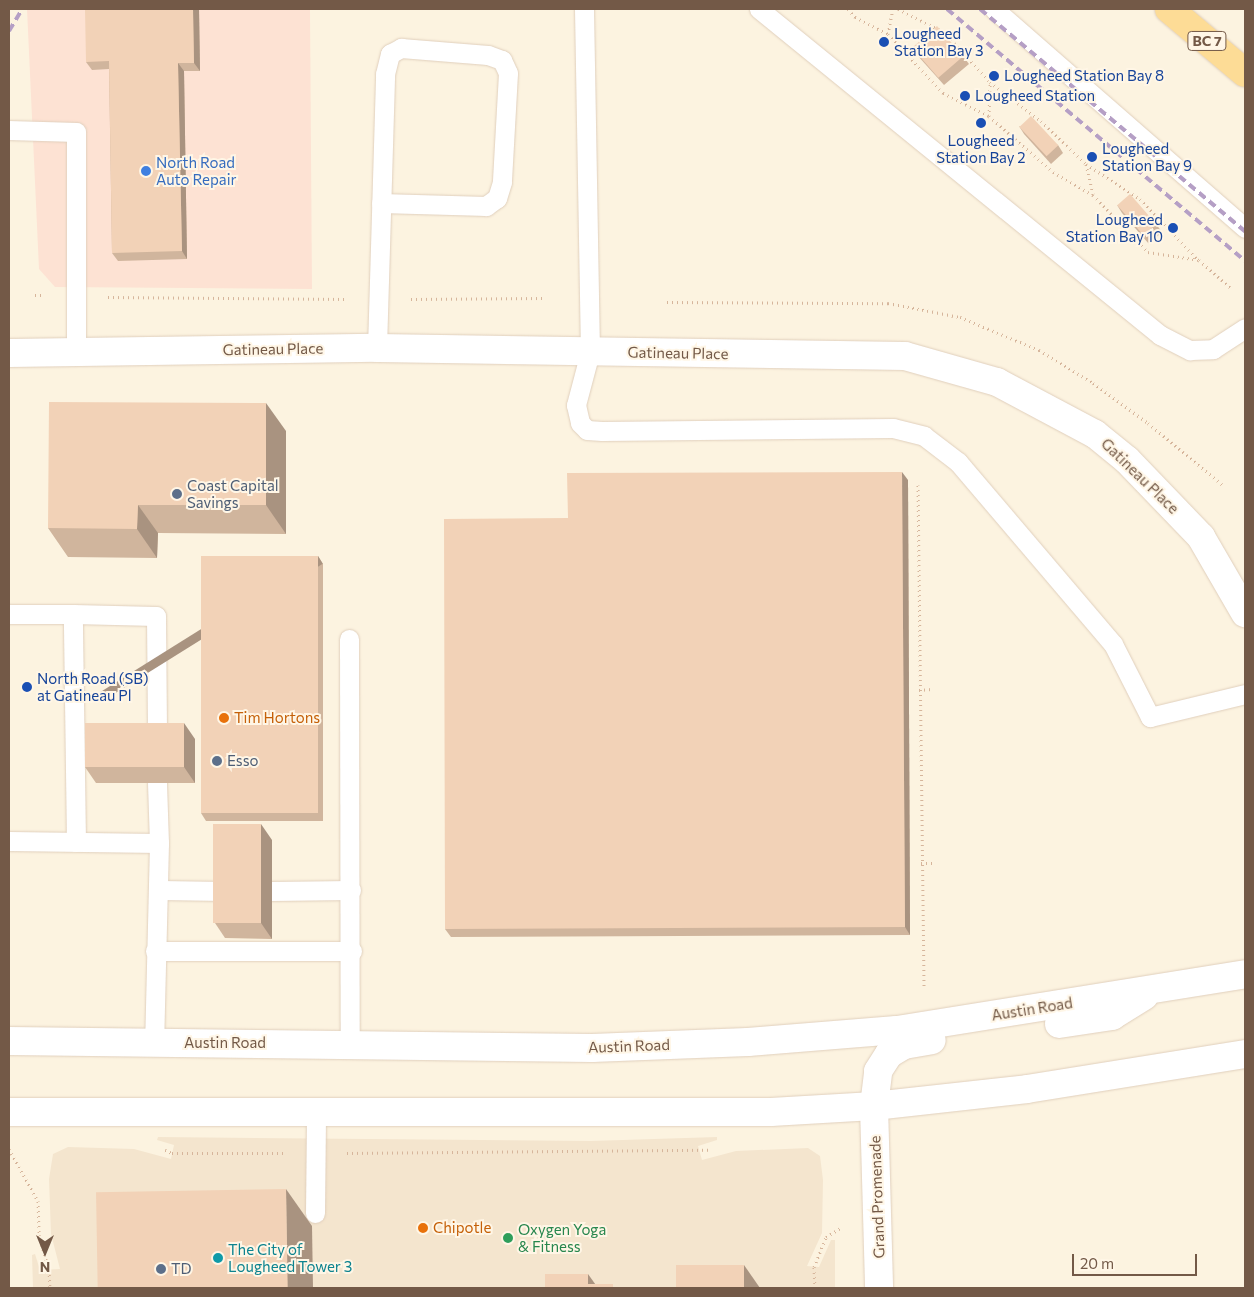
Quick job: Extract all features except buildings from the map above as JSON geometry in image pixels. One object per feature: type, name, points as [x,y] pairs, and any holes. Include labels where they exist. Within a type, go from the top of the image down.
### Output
[{"type":"main road","name":"BC 7","points":[[1169,9],[1245,73]]},
{"type":"main road","name":"Gatineau Place","points":[[9,353],[377,348],[905,356],[997,382],[1095,434],[1127,460],[1201,537],[1245,613]]},
{"type":"main road","name":"Austin Road","points":[[9,1041],[592,1048],[748,1042],[897,1030],[1245,974]]},
{"type":"main road","name":"Grand Promenade","points":[[879,1288],[874,1106],[878,1071],[889,1054],[904,1045],[1112,1016],[1154,990]]},
{"type":"main road","points":[[9,1112],[771,1112],[874,1106],[1027,1089],[1245,1054]]},
{"type":"lane","points":[[584,9],[590,352],[576,405],[580,423],[587,430],[893,428],[924,436],[958,462],[1113,644],[1150,717],[1245,694]]},
{"type":"lane","points":[[759,9],[1160,334],[1190,350],[1213,349],[1245,328]]},
{"type":"lane","points":[[994,9],[1245,228]]},
{"type":"lane","points":[[377,348],[378,299],[385,74],[390,54],[400,48],[488,54],[502,60],[508,73],[502,182],[497,198],[486,206],[381,203]]},
{"type":"lane","points":[[9,130],[76,132],[76,353]]},
{"type":"lane","points":[[9,614],[156,616],[157,740]]},
{"type":"lane","points":[[73,614],[76,842]]},
{"type":"lane","points":[[349,639],[352,951],[350,1044]]},
{"type":"lane","points":[[154,1043],[155,951],[160,890],[157,783]]},
{"type":"lane","points":[[9,841],[159,843]]},
{"type":"lane","points":[[160,890],[224,891]]},
{"type":"lane","points":[[271,891],[351,890]]},
{"type":"lane","points":[[155,951],[352,951]]},
{"type":"lane","points":[[315,1213],[316,1112]]},
{"type":"path","points":[[848,9],[855,17],[888,34],[943,94],[990,116],[1053,172],[1093,195],[1148,252],[1199,260]]},
{"type":"path","points":[[888,34],[893,9]]},
{"type":"path","points":[[898,9],[944,32],[990,82],[1041,121],[1086,164],[1140,199],[1199,260],[1232,289]]},
{"type":"path","points":[[990,82],[990,116]]},
{"type":"path","points":[[1086,164],[1093,195]]},
{"type":"path","points":[[35,295],[239,300],[545,298]]},
{"type":"path","points":[[918,485],[921,863],[924,986]]},
{"type":"path","points":[[919,690],[932,690]]},
{"type":"path","points":[[921,863],[933,863]]},
{"type":"path","points":[[9,1149],[38,1202],[39,1235],[49,1270],[50,1288]]},
{"type":"path","points":[[815,1288],[814,1267],[826,1237],[877,1206]]},
{"type":"shaded area","points":[[27,9],[310,9],[312,289],[55,287],[39,269]]},
{"type":"shaded area","points":[[158,1137],[591,1141],[717,1137],[717,1140],[698,1146],[702,1160],[736,1151],[808,1148],[820,1156],[823,1180],[822,1233],[807,1266],[819,1267],[831,1240],[835,1240],[835,1288],[33,1288],[32,1255],[35,1254],[40,1270],[60,1269],[51,1234],[49,1179],[53,1154],[68,1147],[134,1149],[171,1159],[174,1145],[157,1140]]},
{"type":"railway","points":[[9,31],[22,9]]},
{"type":"railway","points":[[947,9],[1245,261]]},
{"type":"railway","points":[[980,9],[1245,231]]},
{"type":"place","name":"Lougheed Station Bay 3","points":[[884,42]]},
{"type":"place","name":"Lougheed Station Bay 8","points":[[994,76]]},
{"type":"place","name":"Lougheed Station","points":[[965,96]]},
{"type":"place","name":"Lougheed Station Bay 2","points":[[981,123]]},
{"type":"place","name":"Lougheed Station Bay 9","points":[[1092,157]]},
{"type":"place","name":"North Road Auto Repair","points":[[146,171]]},
{"type":"place","name":"Lougheed Station Bay 10","points":[[1173,228]]},
{"type":"place","name":"Coast Capital Savings","points":[[177,494]]},
{"type":"place","name":"North Road (SB) at Gatineau Pl","points":[[27,687]]},
{"type":"place","name":"Tim Hortons","points":[[224,718]]},
{"type":"place","name":"Esso","points":[[217,761]]},
{"type":"place","name":"Chipotle","points":[[423,1228]]},
{"type":"place","name":"Oxygen Yoga & Fitness","points":[[508,1238]]},
{"type":"place","name":"The City of Lougheed Tower 3","points":[[218,1258]]},
{"type":"place","name":"TD","points":[[161,1269]]}]
